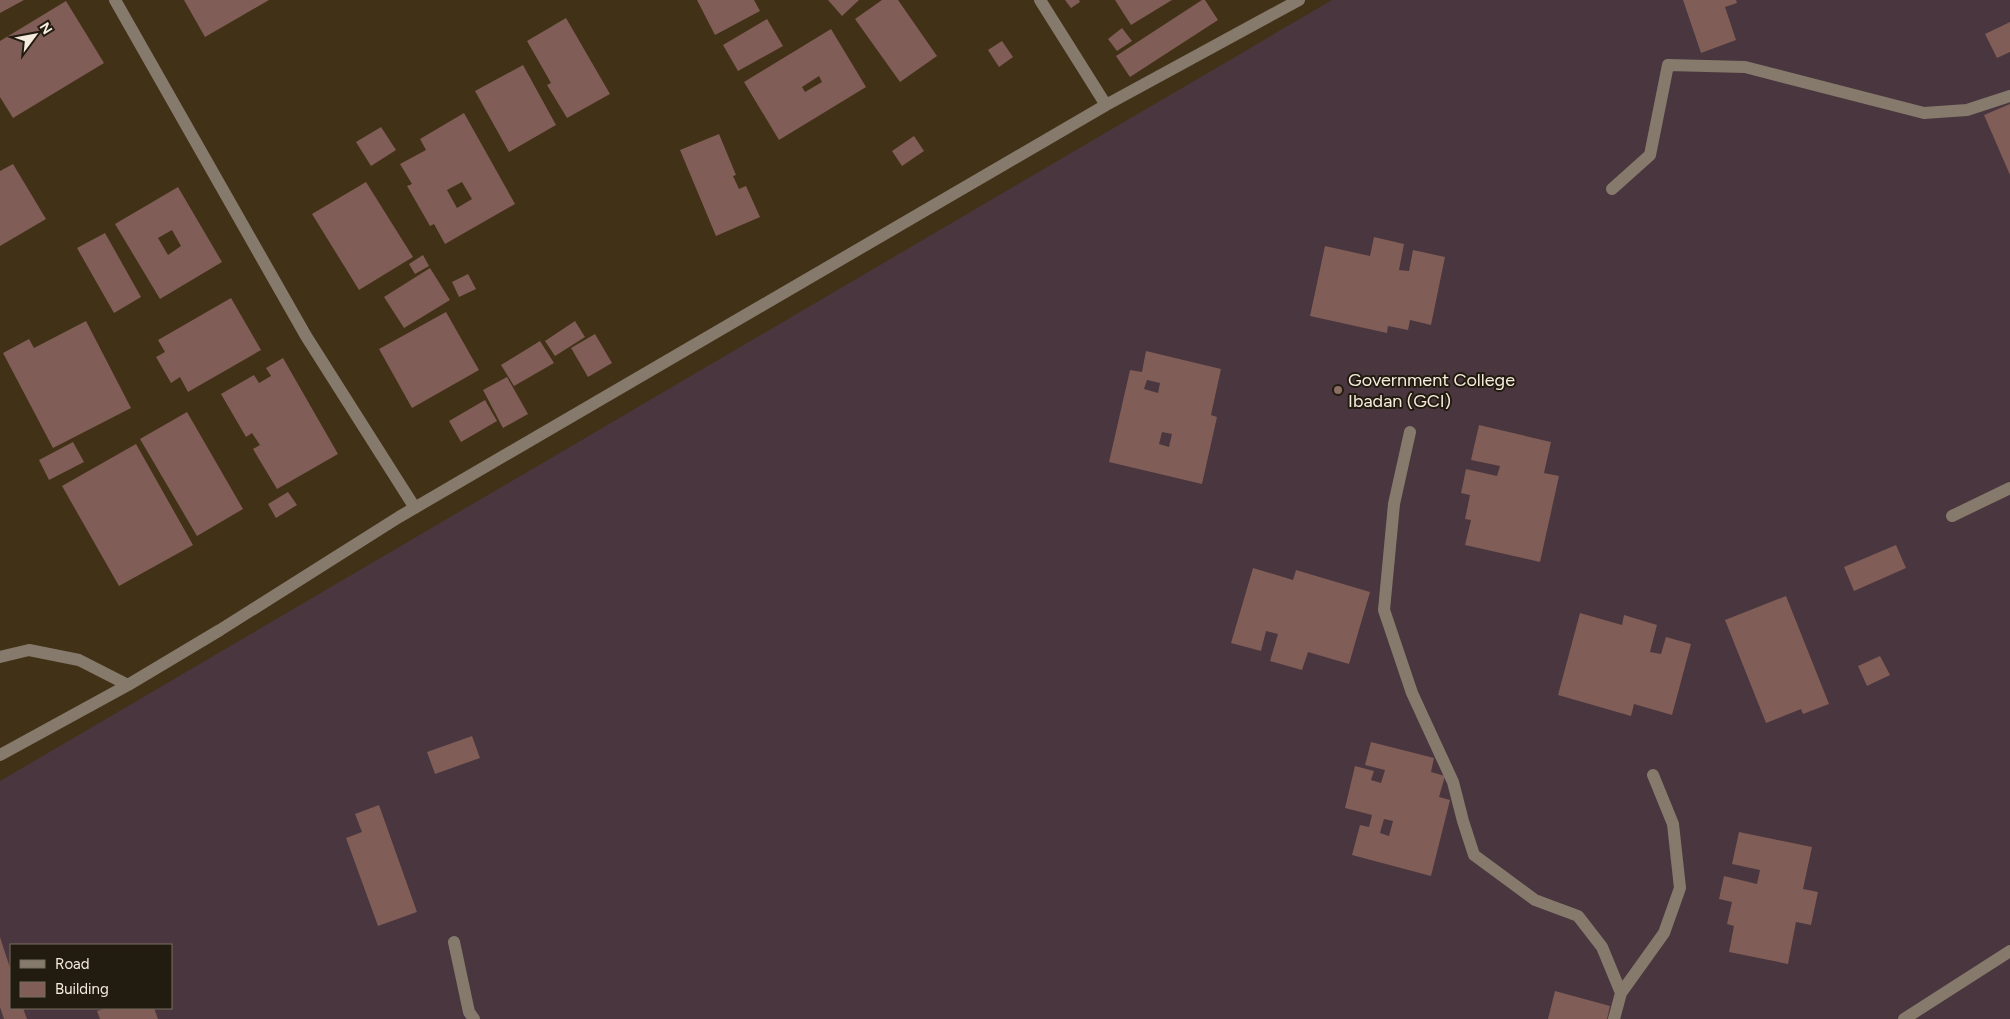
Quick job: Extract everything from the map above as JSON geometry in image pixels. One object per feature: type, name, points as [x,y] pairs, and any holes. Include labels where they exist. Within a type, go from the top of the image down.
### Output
[{"type":"street","points":[[116,0],[306,336],[415,508]]},
{"type":"street","points":[[1040,0],[1106,105]]},
{"type":"street","points":[[0,755],[128,685],[229,625],[415,508],[1106,105],[1299,0]]},
{"type":"street","points":[[1612,189],[1650,155],[1668,65],[1745,67],[1924,114],[1967,110],[2010,96]]},
{"type":"street","points":[[1410,432],[1394,504],[1384,610],[1412,693],[1453,782],[1474,855],[1535,900],[1578,916],[1602,947],[1621,993]]},
{"type":"street","points":[[1952,516],[2010,488]]},
{"type":"street","points":[[0,657],[29,650],[79,660],[128,685]]},
{"type":"street","points":[[1614,1019],[1621,993],[1664,933],[1680,888],[1673,824],[1653,775]]},
{"type":"street","points":[[454,942],[469,1012],[474,1019]]},
{"type":"street","points":[[1904,1019],[2010,951]]},
{"type":"shaded area","name":"Government College Ibadan (GCI)","points":[[1332,0],[2010,0],[2010,1019],[0,1019],[0,781]]},
{"type":"building","points":[[0,0],[24,0],[0,13]]},
{"type":"building","points":[[184,0],[269,0],[205,37]]},
{"type":"building","points":[[697,0],[754,0],[760,11],[715,35]]},
{"type":"building","points":[[828,0],[859,0],[842,16]]},
{"type":"building","points":[[882,0],[898,0],[937,56],[900,82],[855,19]]},
{"type":"building","points":[[1065,0],[1079,0],[1080,2],[1071,8]]},
{"type":"building","points":[[1115,0],[1172,0],[1131,25]]},
{"type":"building","points":[[1202,0],[1205,0],[1218,20],[1130,77],[1116,56]]},
{"type":"building","points":[[1683,0],[1736,0],[1737,3],[1725,7],[1736,40],[1701,53]]},
{"type":"building","points":[[66,1],[104,63],[13,118],[0,97],[0,41]]},
{"type":"building","points":[[566,18],[610,94],[567,118],[547,85],[551,83],[527,41]]},
{"type":"building","points":[[767,19],[783,46],[738,71],[723,45]]},
{"type":"building","points":[[2010,22],[2010,52],[1997,58],[1985,34]]},
{"type":"building","points":[[1122,28],[1132,41],[1117,51],[1108,39]]},
{"type":"building","points":[[831,29],[866,87],[779,140],[744,82]],"holes":[[[819,76],[822,82],[805,92],[802,87]]]},
{"type":"building","points":[[1002,41],[1013,57],[999,67],[988,50]]},
{"type":"building","points":[[523,65],[556,125],[509,152],[475,91]]},
{"type":"building","points":[[2010,104],[2010,175],[1984,115]]},
{"type":"building","points":[[464,113],[515,204],[445,244],[434,224],[430,226],[407,186],[412,184],[400,164],[426,150],[420,139]],"holes":[[[462,182],[472,199],[457,208],[447,190]]]},
{"type":"building","points":[[381,127],[396,150],[371,166],[356,142]]},
{"type":"building","points":[[719,134],[736,175],[733,176],[739,189],[746,186],[760,217],[716,236],[680,150]]},
{"type":"building","points":[[914,136],[924,151],[902,166],[892,151]]},
{"type":"building","points":[[13,164],[46,219],[0,246],[0,171]]},
{"type":"building","points":[[366,182],[413,257],[359,290],[312,214]]},
{"type":"building","points":[[178,187],[222,262],[160,299],[115,224]],"holes":[[[172,230],[181,246],[168,255],[158,238]]]},
{"type":"building","points":[[105,233],[141,297],[114,313],[77,248]]},
{"type":"building","points":[[1374,237],[1404,244],[1399,270],[1409,271],[1413,250],[1445,257],[1431,325],[1410,320],[1408,330],[1388,326],[1387,333],[1310,316],[1325,246],[1370,256]]},
{"type":"building","points":[[423,255],[429,266],[415,274],[409,264]]},
{"type":"building","points":[[430,268],[450,300],[404,328],[384,297]]},
{"type":"building","points":[[468,274],[476,289],[459,297],[452,282]]},
{"type":"building","points":[[231,298],[261,350],[188,392],[180,377],[171,383],[156,357],[165,352],[158,340]]},
{"type":"building","points":[[446,312],[479,370],[412,408],[379,349]]},
{"type":"building","points":[[86,321],[131,408],[53,448],[3,353],[29,339],[34,348]]},
{"type":"building","points":[[575,321],[585,337],[555,356],[545,341]]},
{"type":"building","points":[[595,334],[612,363],[588,377],[571,348]]},
{"type":"building","points":[[540,341],[554,363],[514,386],[501,365]]},
{"type":"building","points":[[1146,351],[1221,369],[1211,415],[1217,417],[1202,484],[1109,462],[1130,370],[1142,372]],"holes":[[[1147,380],[1160,383],[1158,393],[1144,389]],[[1162,432],[1172,434],[1169,447],[1159,444]]]},
{"type":"building","points":[[283,358],[338,454],[277,489],[253,449],[260,445],[252,433],[246,437],[221,394],[254,375],[259,383],[271,376],[266,368]]},
{"type":"building","points":[[507,377],[528,414],[503,428],[483,390]]},
{"type":"building","points":[[485,400],[497,421],[461,442],[449,421]]},
{"type":"building","points":[[187,412],[243,509],[197,536],[140,439]]},
{"type":"building","points":[[1479,425],[1551,442],[1544,473],[1559,476],[1540,562],[1465,545],[1471,520],[1465,519],[1470,495],[1461,493],[1466,469],[1497,476],[1500,466],[1471,460]]},
{"type":"building","points":[[73,442],[84,462],[49,480],[39,460]]},
{"type":"building","points":[[136,444],[193,545],[119,586],[62,486]]},
{"type":"building","points":[[288,492],[297,505],[276,518],[268,504]]},
{"type":"building","points":[[1896,545],[1906,568],[1854,591],[1844,567]]},
{"type":"building","points":[[1253,568],[1293,580],[1296,570],[1370,592],[1349,664],[1308,652],[1302,670],[1270,661],[1278,634],[1266,631],[1261,651],[1231,643]]},
{"type":"building","points":[[1786,596],[1829,704],[1803,714],[1801,709],[1766,723],[1725,620]]},
{"type":"building","points":[[1580,613],[1622,625],[1624,615],[1657,625],[1650,652],[1661,654],[1666,637],[1691,644],[1672,715],[1634,704],[1631,716],[1558,695]]},
{"type":"building","points":[[1880,656],[1890,675],[1867,686],[1858,666]]},
{"type":"building","points":[[472,736],[480,758],[435,774],[427,752]]},
{"type":"building","points":[[1371,742],[1434,758],[1431,772],[1445,776],[1439,797],[1450,800],[1431,876],[1352,855],[1360,825],[1369,827],[1372,815],[1345,808],[1355,766],[1374,771],[1371,780],[1381,783],[1385,770],[1365,765]],"holes":[[[1384,819],[1393,821],[1389,836],[1380,833]]]},
{"type":"building","points":[[379,805],[417,912],[378,926],[346,838],[362,832],[355,814]]},
{"type":"building","points":[[1739,832],[1812,847],[1803,889],[1818,892],[1811,925],[1796,922],[1788,964],[1729,952],[1734,926],[1727,924],[1732,902],[1719,899],[1724,876],[1757,884],[1760,870],[1732,864]]},
{"type":"building","points":[[0,937],[10,968],[10,1009],[23,1009],[27,1019],[4,1019],[0,1007]]},
{"type":"building","points":[[1555,991],[1610,1006],[1607,1019],[1548,1019]]},
{"type":"building","points":[[104,1009],[154,1009],[158,1019],[100,1019],[97,1011]]},
{"type":"place","name":"Government College Ibadan (GCI)","points":[[1338,390]]}]
